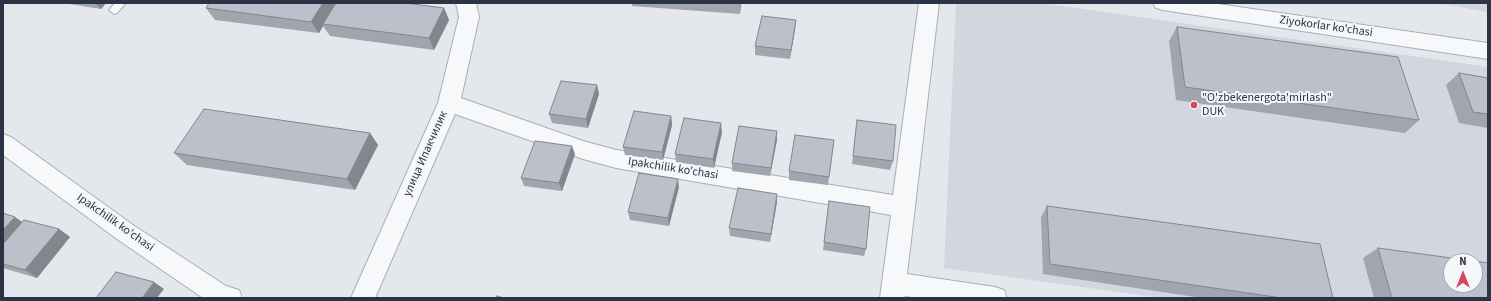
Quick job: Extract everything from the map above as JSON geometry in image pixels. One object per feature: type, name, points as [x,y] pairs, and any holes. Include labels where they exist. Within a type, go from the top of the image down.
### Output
[{"type":"street","name":"улица Ипакчилик","points":[[362,298],[449,103],[469,18],[466,3]]},
{"type":"street","points":[[929,3],[893,291],[995,298]]},
{"type":"street","name":"Ziyokorlar ko'chasi","points":[[1163,3],[1488,51]]},
{"type":"street","name":"Ipakchilik ko'chasi","points":[[449,103],[583,150],[616,159],[904,206]]},
{"type":"street","name":"Ipakchilik ko'chasi","points":[[3,143],[125,232],[221,296],[230,298]]},
{"type":"shaded area","points":[[956,3],[1042,3],[1488,67],[1488,298],[1162,298],[944,268]]},
{"type":"shaded area","points":[[1436,3],[1488,3],[1488,12]]},
{"type":"building","points":[[209,3],[323,3],[311,22],[206,8]]},
{"type":"building","points":[[336,3],[405,3],[444,8],[429,38],[323,24]]},
{"type":"building","points":[[762,16],[796,20],[791,50],[755,46]]},
{"type":"building","points":[[1177,27],[1398,57],[1419,120],[1185,87]]},
{"type":"building","points":[[1459,73],[1488,78],[1488,114],[1473,112]]},
{"type":"building","points":[[561,81],[597,85],[586,119],[549,114]]},
{"type":"building","points":[[204,109],[370,133],[347,179],[174,153]]},
{"type":"building","points":[[634,111],[671,116],[662,152],[623,147]]},
{"type":"building","points":[[684,118],[721,123],[713,159],[675,154]]},
{"type":"building","points":[[857,120],[896,125],[893,161],[853,156]]},
{"type":"building","points":[[739,126],[777,131],[771,168],[732,163]]},
{"type":"building","points":[[795,135],[834,140],[829,177],[789,171]]},
{"type":"building","points":[[535,141],[572,146],[559,183],[521,178]]},
{"type":"building","points":[[639,173],[678,179],[668,218],[628,212]]},
{"type":"building","points":[[738,188],[777,194],[771,234],[729,228]]},
{"type":"building","points":[[829,201],[870,207],[866,249],[824,242]]},
{"type":"building","points":[[1047,206],[1320,244],[1333,298],[1282,298],[1050,264]]},
{"type":"building","points":[[3,213],[15,217],[3,230]]},
{"type":"building","points":[[24,220],[59,229],[25,270],[3,264],[3,244]]},
{"type":"building","points":[[1378,248],[1443,257],[1443,293],[1483,293],[1483,262],[1488,263],[1488,298],[1392,298]]},
{"type":"building","points":[[116,272],[154,282],[142,298],[96,298]]},
{"type":"place","name":"\"O'zbekenergota'mirlash\" DUK","points":[[1194,105]]}]
